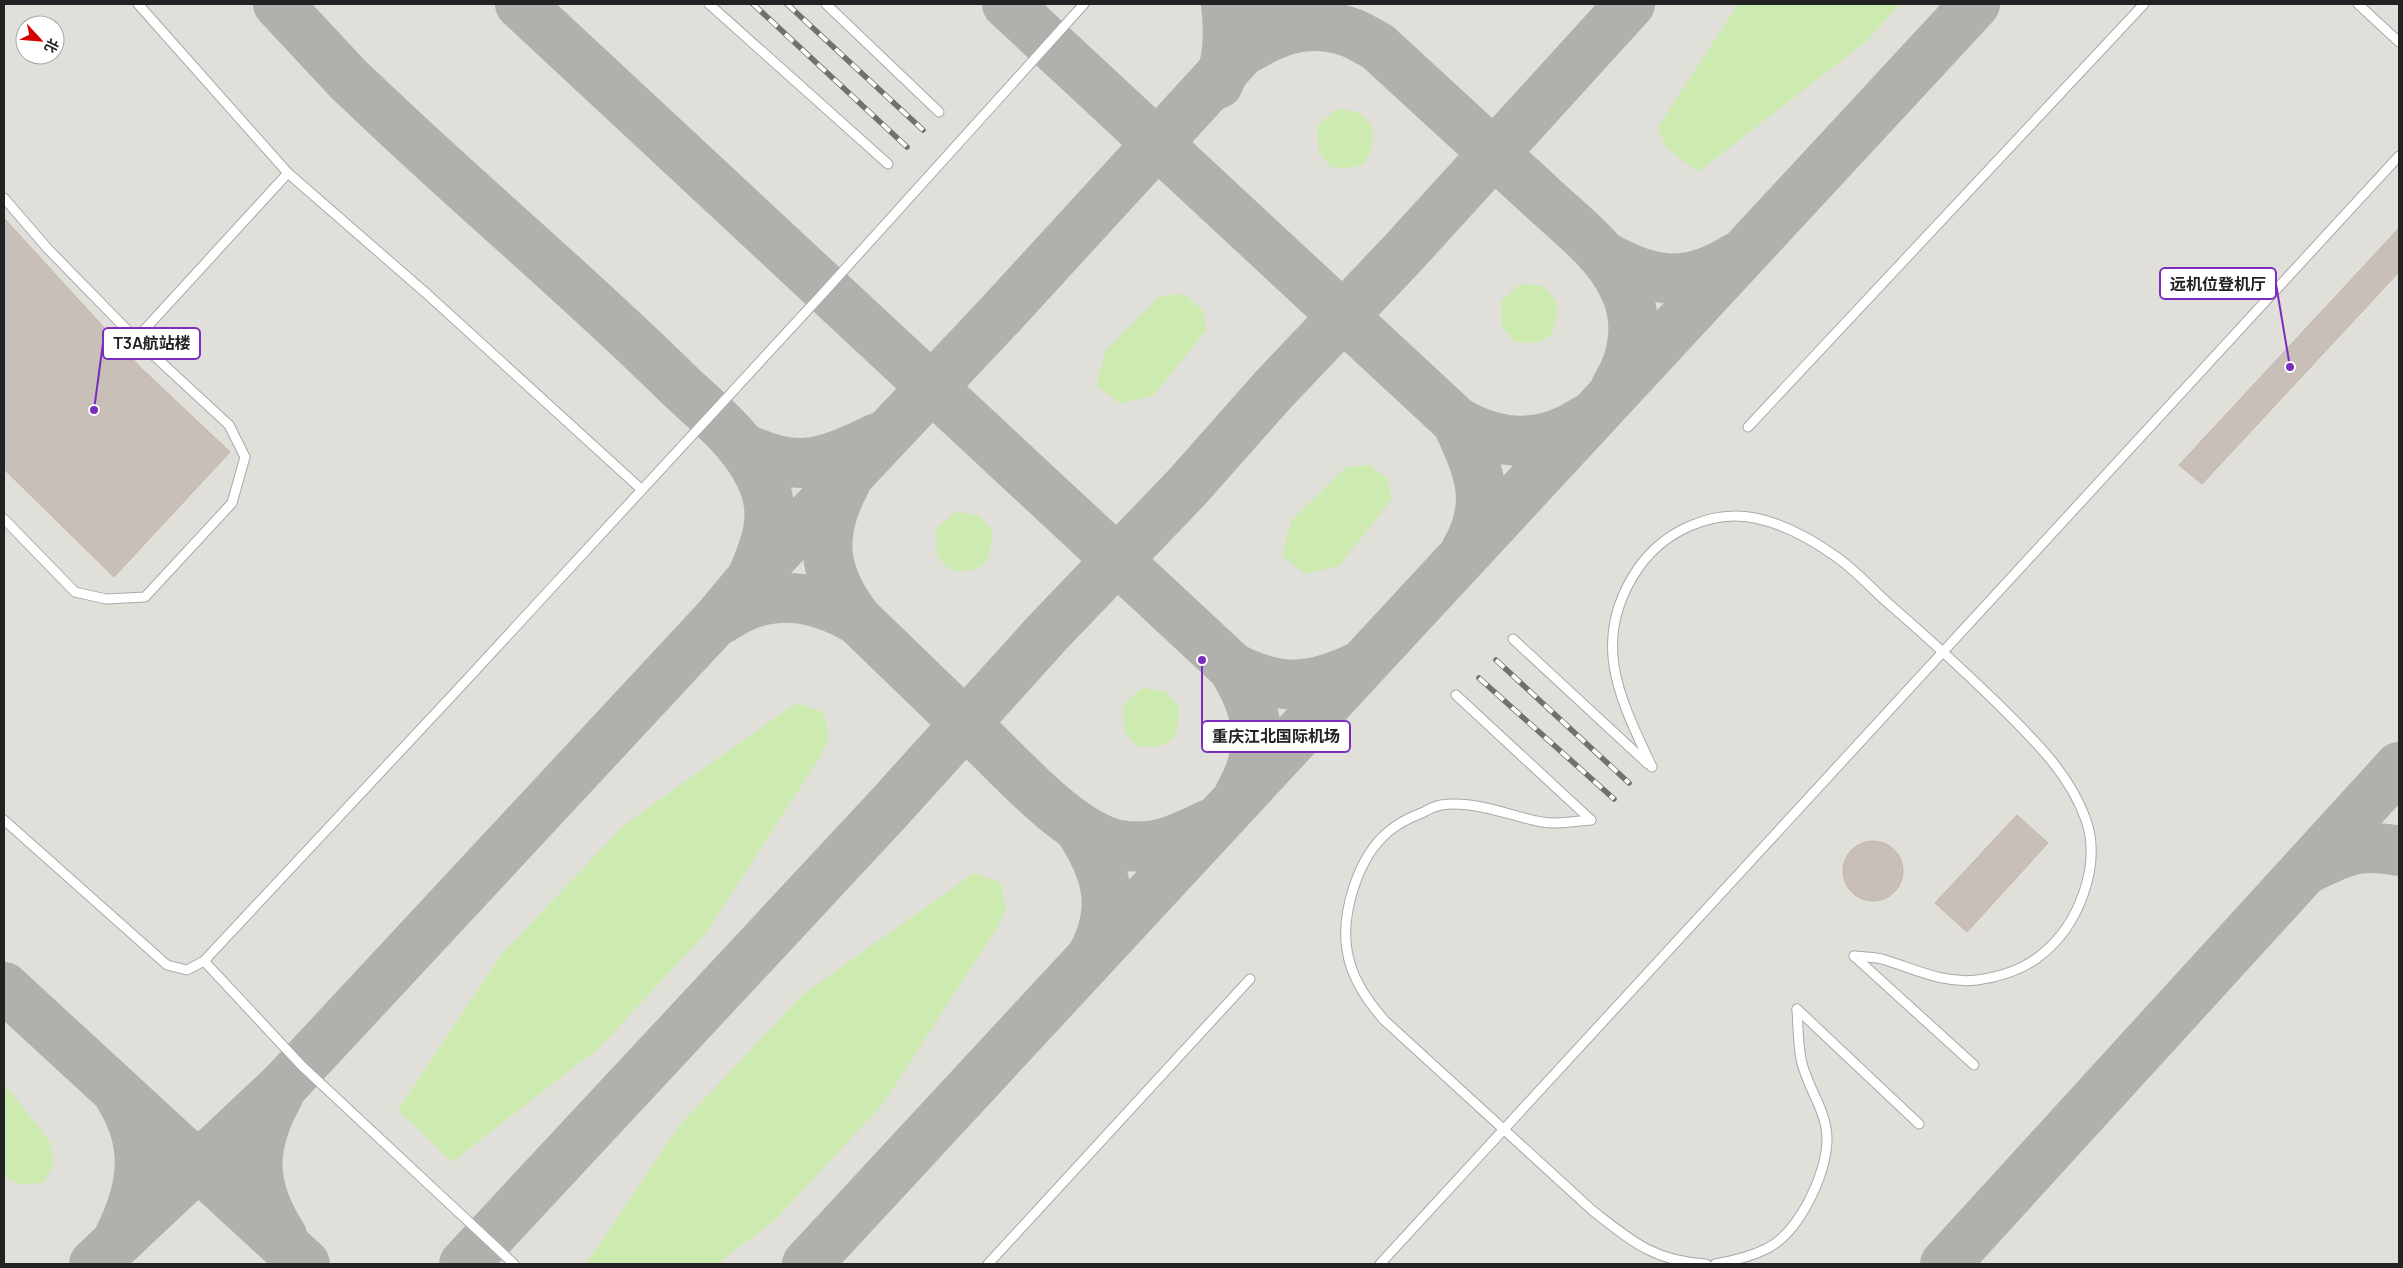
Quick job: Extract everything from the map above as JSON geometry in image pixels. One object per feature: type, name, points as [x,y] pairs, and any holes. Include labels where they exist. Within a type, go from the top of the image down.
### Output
[{"type":"lane","points":[[138,4],[288,172],[427,294],[641,489]]},
{"type":"lane","points":[[709,4],[888,164]]},
{"type":"lane","points":[[826,4],[939,112]]},
{"type":"lane","points":[[4,820],[167,966],[187,970],[204,961],[461,686],[826,290],[1084,4]]},
{"type":"lane","points":[[1748,427],[2144,4]]},
{"type":"lane","points":[[2358,4],[2399,42]]},
{"type":"lane","points":[[1380,1264],[2399,156]]},
{"type":"lane","points":[[136,339],[288,172]]},
{"type":"lane","points":[[4,198],[48,249],[136,339],[229,425],[245,457],[232,503],[145,597],[106,599],[75,592],[4,520]]},
{"type":"lane","points":[[1513,640],[1652,767],[1622,704],[1615,673],[1611,641],[1616,609],[1628,583],[1648,555],[1670,536],[1708,519],[1752,517],[1779,525],[1804,537],[1839,559],[1944,651],[2032,738],[2064,776],[2078,800],[2087,824],[2091,854],[2087,882],[2077,911],[2060,935],[2042,955],[2020,969],[1978,980],[1949,981],[1880,958],[1854,956],[1974,1064]]},
{"type":"lane","points":[[1456,695],[1591,820],[1544,823],[1471,804],[1440,805],[1410,817],[1386,833],[1369,856],[1350,899],[1344,928],[1347,952],[1355,978],[1368,1001],[1384,1020],[1594,1211],[1629,1239],[1655,1255],[1681,1263],[1706,1264]]},
{"type":"lane","points":[[204,961],[302,1066],[514,1264]]},
{"type":"lane","points":[[988,1264],[1250,979]]},
{"type":"lane","points":[[1715,1264],[1740,1259],[1768,1248],[1790,1230],[1808,1203],[1820,1174],[1827,1138],[1818,1103],[1801,1060],[1797,1009],[1919,1124]]},
{"type":"shaded area","points":[[4,4],[2399,4],[2399,1264],[4,1264]]},
{"type":"green space","points":[[1738,4],[1900,4],[1867,41],[1698,172],[1666,148],[1658,127]]},
{"type":"green space","points":[[1336,109],[1359,112],[1373,128],[1373,139],[1369,156],[1360,166],[1352,168],[1331,167],[1319,153],[1317,127]]},
{"type":"green space","points":[[1520,284],[1543,286],[1557,302],[1557,314],[1553,331],[1544,340],[1527,343],[1515,342],[1502,327],[1501,301]]},
{"type":"green space","points":[[1184,294],[1202,309],[1207,329],[1154,395],[1120,404],[1096,385],[1106,350],[1160,296]]},
{"type":"green space","points":[[1369,465],[1388,479],[1392,499],[1339,566],[1305,574],[1282,556],[1291,521],[1346,467]]},
{"type":"green space","points":[[955,512],[978,515],[992,530],[992,541],[988,558],[978,568],[962,571],[950,570],[937,556],[936,529]]},
{"type":"green space","points":[[1142,688],[1165,691],[1179,706],[1179,717],[1175,734],[1166,744],[1149,747],[1137,746],[1124,731],[1123,705]]},
{"type":"green space","points":[[796,703],[824,712],[829,738],[820,757],[706,933],[599,1048],[452,1162],[398,1110],[501,955],[625,824]]},
{"type":"green space","points":[[974,873],[1001,883],[1006,909],[997,928],[883,1104],[776,1219],[717,1264],[586,1264],[679,1126],[802,995]]},
{"type":"green space","points":[[4,1083],[51,1143],[53,1167],[43,1183],[18,1184],[4,1176]]},
{"type":"building","points":[[4,218],[140,367],[230,452],[114,577],[4,469]]},
{"type":"building","points":[[2399,228],[2399,272],[2202,484],[2179,465]]},
{"type":"building","points":[[2017,815],[2048,843],[1967,932],[1935,903]]},
{"type":"building","points":[[1873,841],[1890,846],[1898,854],[1903,871],[1898,888],[1890,896],[1873,901],[1856,896],[1848,888],[1843,871],[1848,854],[1856,846]]},
{"type":"taxiway","points":[[278,4],[348,79],[640,347],[739,443],[758,472],[768,499],[768,533],[753,575]]},
{"type":"taxiway","points":[[520,4],[1232,667],[1248,698],[1256,729],[1254,760],[1240,793]]},
{"type":"taxiway","points":[[1007,4],[1457,422],[1490,436],[1522,441],[1555,435],[1587,419]]},
{"type":"taxiway","points":[[1218,84],[1226,55],[1228,24],[1226,4]]},
{"type":"taxiway","points":[[94,1264],[284,1085],[715,622],[752,578],[1000,315],[1285,4]]},
{"type":"taxiway","points":[[464,1264],[888,809],[1048,632],[1188,486],[1273,390],[1404,252],[1630,4]]},
{"type":"taxiway","points":[[807,1264],[1975,4]]},
{"type":"taxiway","points":[[1250,47],[1285,30],[1310,26],[1336,28],[1356,35],[1377,46],[1584,236],[1606,259],[1615,272],[1623,286],[1632,311],[1633,337],[1631,350],[1628,363],[1616,387]]},
{"type":"taxiway","points":[[1604,256],[1638,272],[1670,278],[1685,278],[1701,274],[1718,268],[1735,258]]},
{"type":"taxiway","points":[[1457,422],[1471,455],[1480,485],[1481,501],[1479,516],[1475,533],[1466,550]]},
{"type":"taxiway","points":[[742,447],[761,456],[779,461],[811,462],[842,454],[877,438]]},
{"type":"taxiway","points":[[845,484],[830,521],[828,555],[831,571],[846,603],[858,620],[1044,800],[1082,829],[1101,839],[1119,845],[1156,845],[1177,839],[1210,824]]},
{"type":"taxiway","points":[[718,621],[741,608],[775,598],[803,599],[817,602],[858,620]]},
{"type":"taxiway","points":[[1232,667],[1265,681],[1296,684],[1327,679],[1360,666]]},
{"type":"taxiway","points":[[1945,1264],[2399,767]]},
{"type":"taxiway","points":[[1079,828],[1096,859],[1106,890],[1105,922],[1092,956]]},
{"type":"taxiway","points":[[2309,868],[2342,853],[2362,848],[2399,851]]},
{"type":"taxiway","points":[[4,987],[305,1264]]},
{"type":"taxiway","points":[[278,1096],[262,1132],[258,1166],[259,1183],[264,1200],[271,1218],[282,1236]]},
{"type":"taxiway","points":[[118,1239],[133,1203],[140,1168],[136,1133],[130,1115],[120,1097]]},
{"type":"railway","points":[[753,4],[907,147]]},
{"type":"railway","points":[[787,4],[923,130]]},
{"type":"railway","points":[[1496,660],[1629,783]]},
{"type":"railway","points":[[1479,678],[1614,799]]},
{"type":"place","name":"远机位登机厅","points":[[2290,367]]},
{"type":"place","name":"T3A航站楼","points":[[94,410]]},
{"type":"place","name":"重庆江北国际机场","points":[[1202,660]]}]
